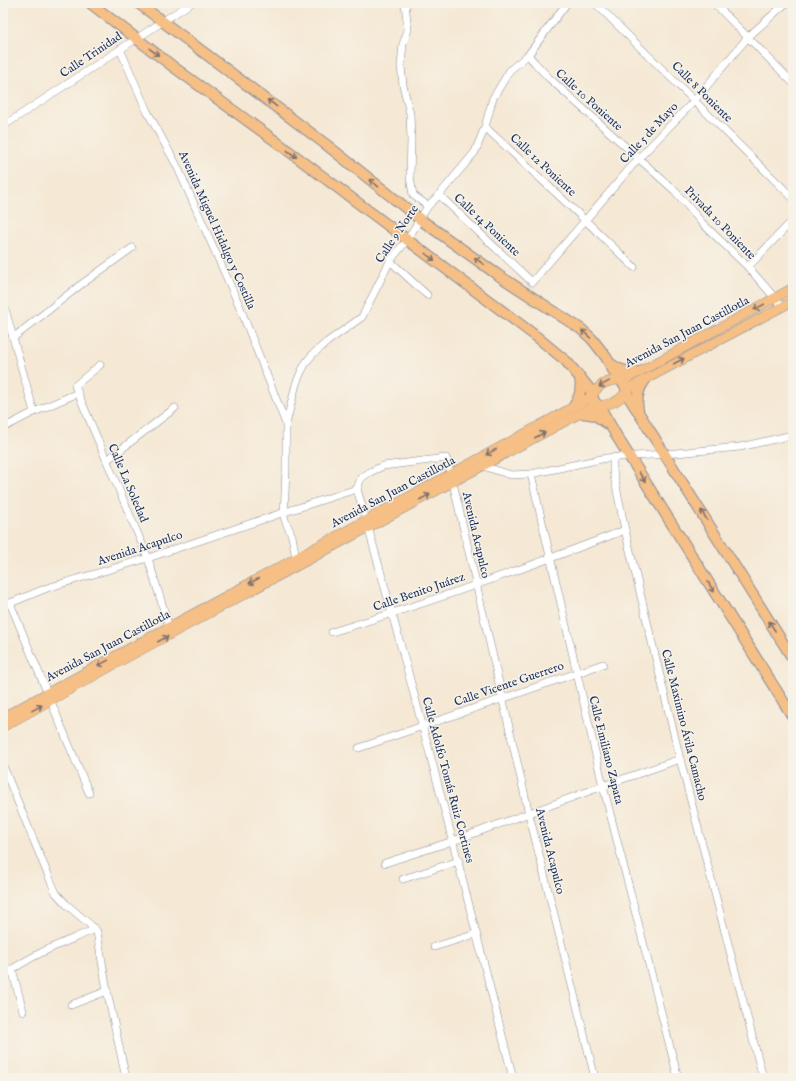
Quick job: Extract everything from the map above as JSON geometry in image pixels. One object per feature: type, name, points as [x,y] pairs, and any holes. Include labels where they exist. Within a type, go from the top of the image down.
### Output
[{"type":"highway","points":[[90,3],[566,361],[588,387],[594,401],[598,405],[793,717]]},
{"type":"highway","points":[[138,3],[323,142],[421,220],[592,339],[611,364],[616,375],[625,385],[630,399],[793,659]]},
{"type":"highway","points":[[611,364],[625,372],[642,376],[637,403],[639,412]]},
{"type":"highway","points":[[574,406],[580,392],[580,377]]},
{"type":"highway","points":[[582,413],[599,417],[608,423],[614,432]]},
{"type":"main road","name":"Avenida San Juan Castillotla","points":[[452,478],[483,466],[592,407],[614,402],[621,398],[626,391],[642,376],[793,288]]},
{"type":"main road","name":"Avenida San Juan Castillotla","points":[[3,717],[49,697],[452,478],[588,398],[602,384],[609,381],[642,376],[793,300]]},
{"type":"main road","name":"Avenida San Juan Castillotla","points":[[3,727],[49,697],[169,627],[296,558],[367,524]]},
{"type":"street","name":"Calle Trinidad","points":[[3,126],[120,50],[135,38],[191,3]]},
{"type":"street","points":[[405,3],[408,30],[403,44],[401,66],[403,85],[410,114],[410,177],[413,195],[428,206]]},
{"type":"street","name":"Calle 9 Norte","points":[[296,558],[292,536],[285,520],[286,424],[296,384],[301,372],[313,354],[362,317],[390,260],[407,240],[421,220],[428,206],[475,152],[485,127],[493,98],[510,70],[528,54],[567,3]]},
{"type":"street","name":"Calle 8 Poniente","points":[[595,3],[793,198]]},
{"type":"street","points":[[714,3],[793,83]]},
{"type":"street","name":"Calle 5 de Mayo","points":[[532,282],[638,159],[695,100],[748,37],[786,3]]},
{"type":"street","name":"Avenida Miguel Hidalgo y Costilla","points":[[120,50],[147,111],[177,166],[236,298],[286,424]]},
{"type":"street","name":"Calle 10 Poniente","points":[[528,54],[549,78],[638,159]]},
{"type":"street","name":"Calle 12 Poniente","points":[[485,127],[634,267]]},
{"type":"street","name":"Privada 10 Poniente","points":[[638,159],[675,191],[702,223],[748,267],[782,306]]},
{"type":"street","name":"Calle 14 Poniente","points":[[439,195],[532,282]]},
{"type":"street","points":[[748,267],[793,220]]},
{"type":"street","points":[[13,338],[79,286],[132,248]]},
{"type":"street","points":[[390,260],[427,295]]},
{"type":"street","points":[[3,302],[34,412]]},
{"type":"street","points":[[3,428],[34,412],[78,393],[75,385],[100,365]]},
{"type":"street","name":"Calle La Soledad","points":[[78,393],[148,558],[169,627]]},
{"type":"street","points":[[106,460],[175,408]]},
{"type":"street","points":[[483,466],[511,475],[531,474],[613,458],[740,447],[793,436]]},
{"type":"street","name":"Avenida Acapulco","points":[[6,604],[47,588],[148,558],[344,492],[357,489],[361,478],[383,466],[446,458],[452,478],[529,814],[595,1078]]},
{"type":"street","name":"Calle Maximino Ávila Camacho","points":[[613,458],[613,471],[625,530],[680,759],[763,1078]]},
{"type":"street","name":"Calle Emiliano Zapata","points":[[531,474],[603,786],[678,1078]]},
{"type":"street","name":"Calle Adolfo Tomás Ruiz Cortines","points":[[357,489],[423,726],[513,1078]]},
{"type":"street","name":"Calle Benito Juárez","points":[[332,632],[392,614],[551,559],[625,530]]},
{"type":"street","points":[[6,604],[49,697],[89,793]]},
{"type":"street","name":"Calle Vicente Guerrero","points":[[359,748],[603,664]]},
{"type":"street","points":[[385,863],[453,841],[680,759]]},
{"type":"street","points":[[3,766],[56,892],[66,904],[95,928],[107,992],[126,1078]]},
{"type":"street","points":[[403,879],[458,860]]},
{"type":"street","points":[[3,976],[12,969],[48,949],[95,928]]},
{"type":"street","points":[[434,947],[476,934]]},
{"type":"street","points":[[12,969],[23,1011]]},
{"type":"street","points":[[71,1005],[107,992]]}]
